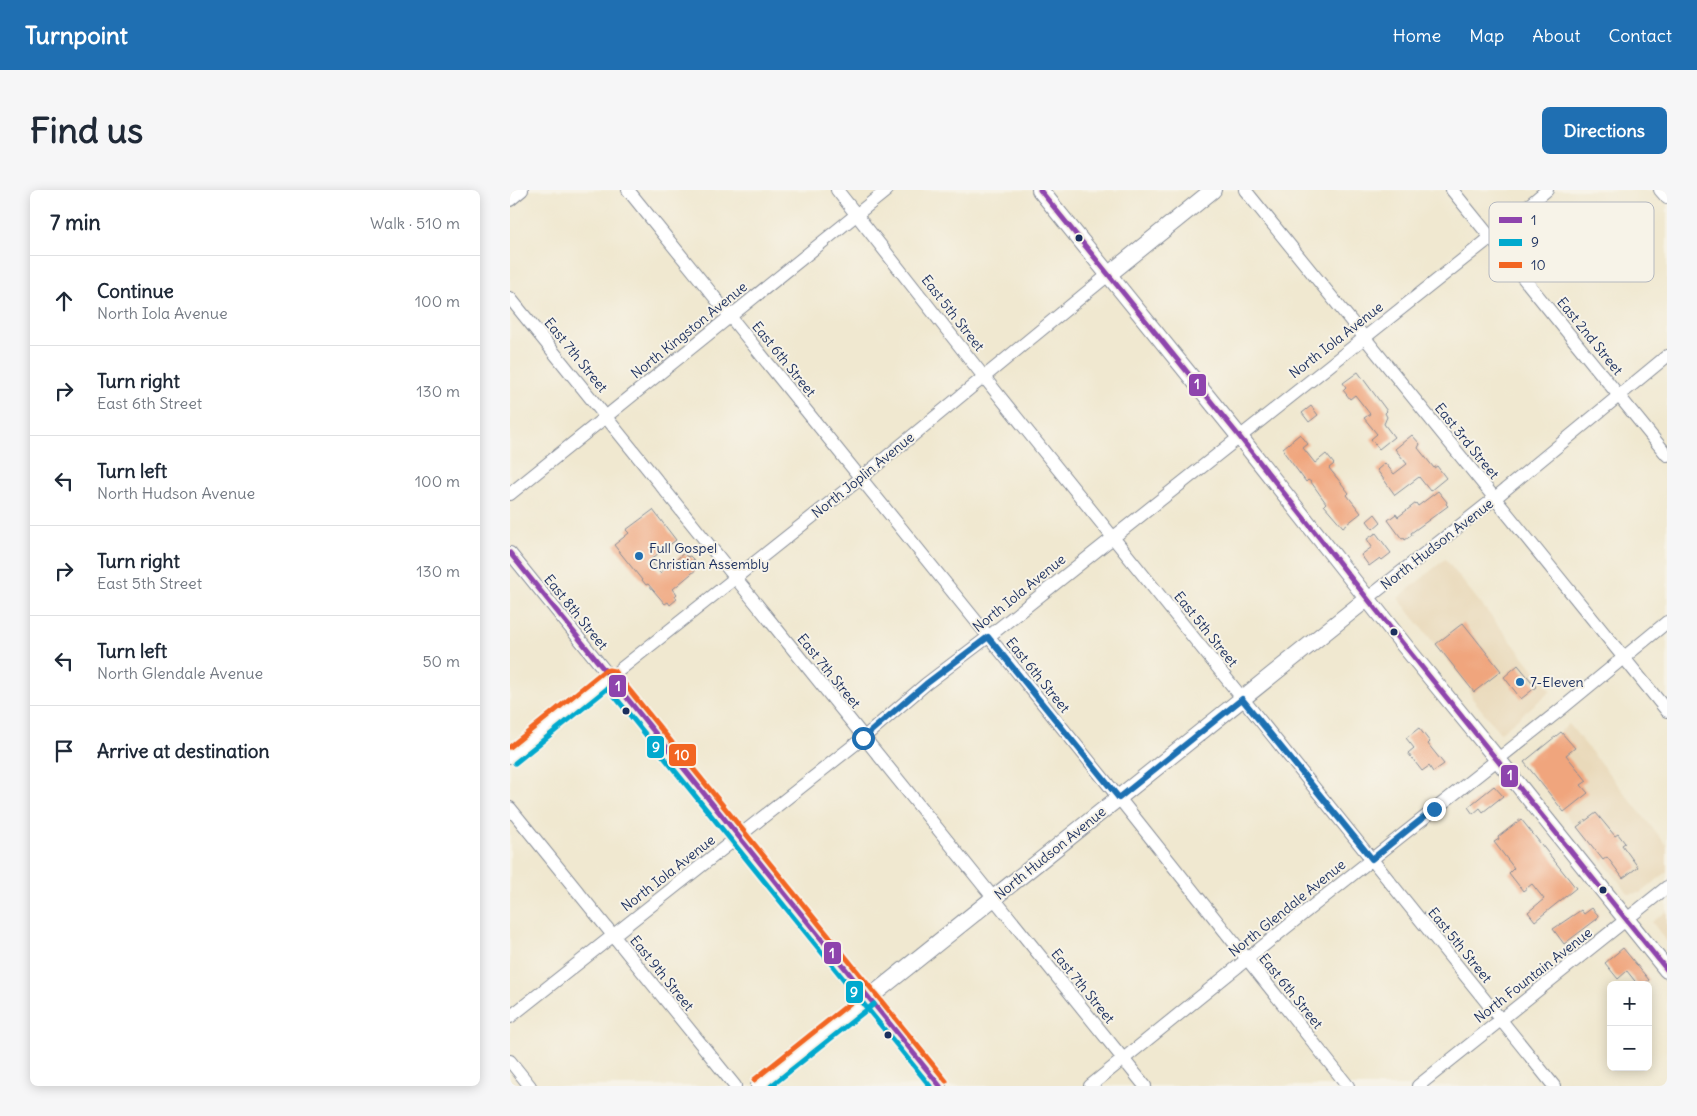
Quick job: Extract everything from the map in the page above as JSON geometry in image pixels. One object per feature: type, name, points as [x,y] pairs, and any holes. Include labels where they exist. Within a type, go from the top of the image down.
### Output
[{"type":"main road","points":[[1040,190],[1239,436],[1365,601],[1498,759],[1667,970]]},
{"type":"main road","name":"North Joplin Avenue","points":[[1108,275],[1213,190]]},
{"type":"main road","name":"North Hudson Avenue","points":[[759,1086],[1365,601]]},
{"type":"street","points":[[510,200],[522,190]]},
{"type":"street","name":"East 6th Street","points":[[628,190],[1119,798],[1348,1086]]},
{"type":"street","name":"East 5th Street","points":[[836,190],[1554,1086]]},
{"type":"street","name":"North Kingston Avenue","points":[[510,494],[887,190]]},
{"type":"street","name":"East 3rd Street","points":[[1244,190],[1667,711]]},
{"type":"street","name":"East 2nd Street","points":[[1452,190],[1489,237]]},
{"type":"street","name":"North Iola Avenue","points":[[1533,202],[1547,190]]},
{"type":"street","points":[[1660,190],[1667,198]]},
{"type":"street","name":"North Iola Avenue","points":[[510,1018],[863,738],[926,684],[988,637],[1489,239]]},
{"type":"street","name":"North Joplin Avenue","points":[[510,757],[860,478],[1108,275]]},
{"type":"street","name":"East 2nd Street","points":[[1526,282],[1667,455]]},
{"type":"street","name":"East 7th Street","points":[[510,298],[1145,1086]]},
{"type":"street","name":"North Hudson Avenue","points":[[1365,601],[1667,356]]},
{"type":"street","name":"East 8th Street","points":[[510,554],[940,1086]]},
{"type":"street","name":"North Glendale Avenue","points":[[1090,1086],[1667,622]]},
{"type":"street","name":"East 9th Street","points":[[510,808],[735,1086]]},
{"type":"street","name":"North Fountain Avenue","points":[[1418,1086],[1667,887]]},
{"type":"street","points":[[510,1062],[530,1086]]},
{"type":"shaded area","points":[[1445,559],[1551,691],[1500,733],[1472,698],[1469,687],[1398,598]]},
{"type":"shaded area","points":[[1569,724],[1667,846],[1667,872],[1640,893],[1629,894],[1627,892],[1524,762]]},
{"type":"shaded area","points":[[1667,911],[1667,942],[1652,922]]},
{"type":"building","points":[[1358,372],[1387,411],[1384,424],[1394,437],[1379,449],[1371,439],[1377,434],[1364,418],[1370,414],[1355,395],[1350,399],[1343,390],[1346,387],[1343,383]]},
{"type":"building","points":[[1311,406],[1318,415],[1309,422],[1302,413]]},
{"type":"building","points":[[1300,434],[1308,444],[1303,448],[1315,463],[1326,454],[1334,464],[1329,468],[1349,493],[1347,495],[1361,513],[1343,527],[1324,505],[1326,503],[1311,482],[1308,480],[1306,482],[1283,451],[1283,448]]},
{"type":"building","points":[[1412,435],[1420,444],[1418,448],[1434,468],[1437,466],[1446,478],[1430,491],[1419,477],[1395,495],[1377,470],[1385,463],[1394,474],[1407,464],[1395,449]]},
{"type":"building","points":[[1438,491],[1448,506],[1411,533],[1412,535],[1405,540],[1404,538],[1402,539],[1388,520],[1396,514],[1398,517],[1416,503],[1418,506]]},
{"type":"building","name":"Full Gospel Christian Assembly","points":[[653,510],[676,540],[650,560],[660,573],[684,553],[687,557],[690,556],[696,563],[694,565],[697,569],[673,589],[677,594],[675,596],[677,599],[670,605],[668,602],[665,604],[648,584],[646,585],[614,545],[629,533],[626,530]]},
{"type":"building","points":[[1375,514],[1381,522],[1373,529],[1367,521]]},
{"type":"building","points":[[1376,533],[1391,553],[1369,566],[1361,555],[1372,547],[1367,539]]},
{"type":"building","points":[[1463,623],[1501,671],[1474,692],[1436,644]]},
{"type":"building","name":"7-Eleven","points":[[1518,665],[1536,687],[1521,699],[1504,677]]},
{"type":"building","points":[[1419,728],[1430,742],[1428,744],[1444,764],[1433,772],[1429,766],[1422,771],[1408,753],[1414,748],[1406,738]]},
{"type":"building","points":[[1561,732],[1575,748],[1566,755],[1587,781],[1581,785],[1588,793],[1564,812],[1524,762]]},
{"type":"building","points":[[1494,786],[1503,796],[1483,812],[1480,808],[1473,814],[1468,807]]},
{"type":"building","points":[[1596,813],[1615,836],[1618,834],[1625,843],[1622,845],[1638,867],[1623,878],[1607,857],[1603,860],[1577,827]]},
{"type":"building","points":[[1521,819],[1576,888],[1535,921],[1528,912],[1544,899],[1532,884],[1523,891],[1509,873],[1514,868],[1494,842]]},
{"type":"building","points":[[1592,908],[1598,915],[1597,919],[1564,944],[1553,929],[1581,910],[1584,914]]},
{"type":"building","points":[[1623,948],[1649,980],[1635,981],[1627,971],[1618,979],[1605,963]]},
{"type":"transit line","name":"1","points":[[1040,190],[1667,970]]},
{"type":"transit line","name":"1","points":[[510,553],[940,1086]]},
{"type":"transit line","name":"10","points":[[510,747],[604,671],[614,671],[946,1081]]},
{"type":"transit line","name":"9","points":[[515,763],[608,688],[930,1086]]},
{"type":"transit line","name":"10","points":[[754,1080],[864,992]]},
{"type":"transit line","name":"9","points":[[771,1086],[874,1004]]},
{"type":"place","name":"Full Gospel Christian Assembly","points":[[639,556]]},
{"type":"place","name":"7-Eleven","points":[[1520,682]]},
{"type":"route","points":[[863,738],[926,684],[988,637],[1119,798],[1242,699],[1372,859],[1434,809]]}]
